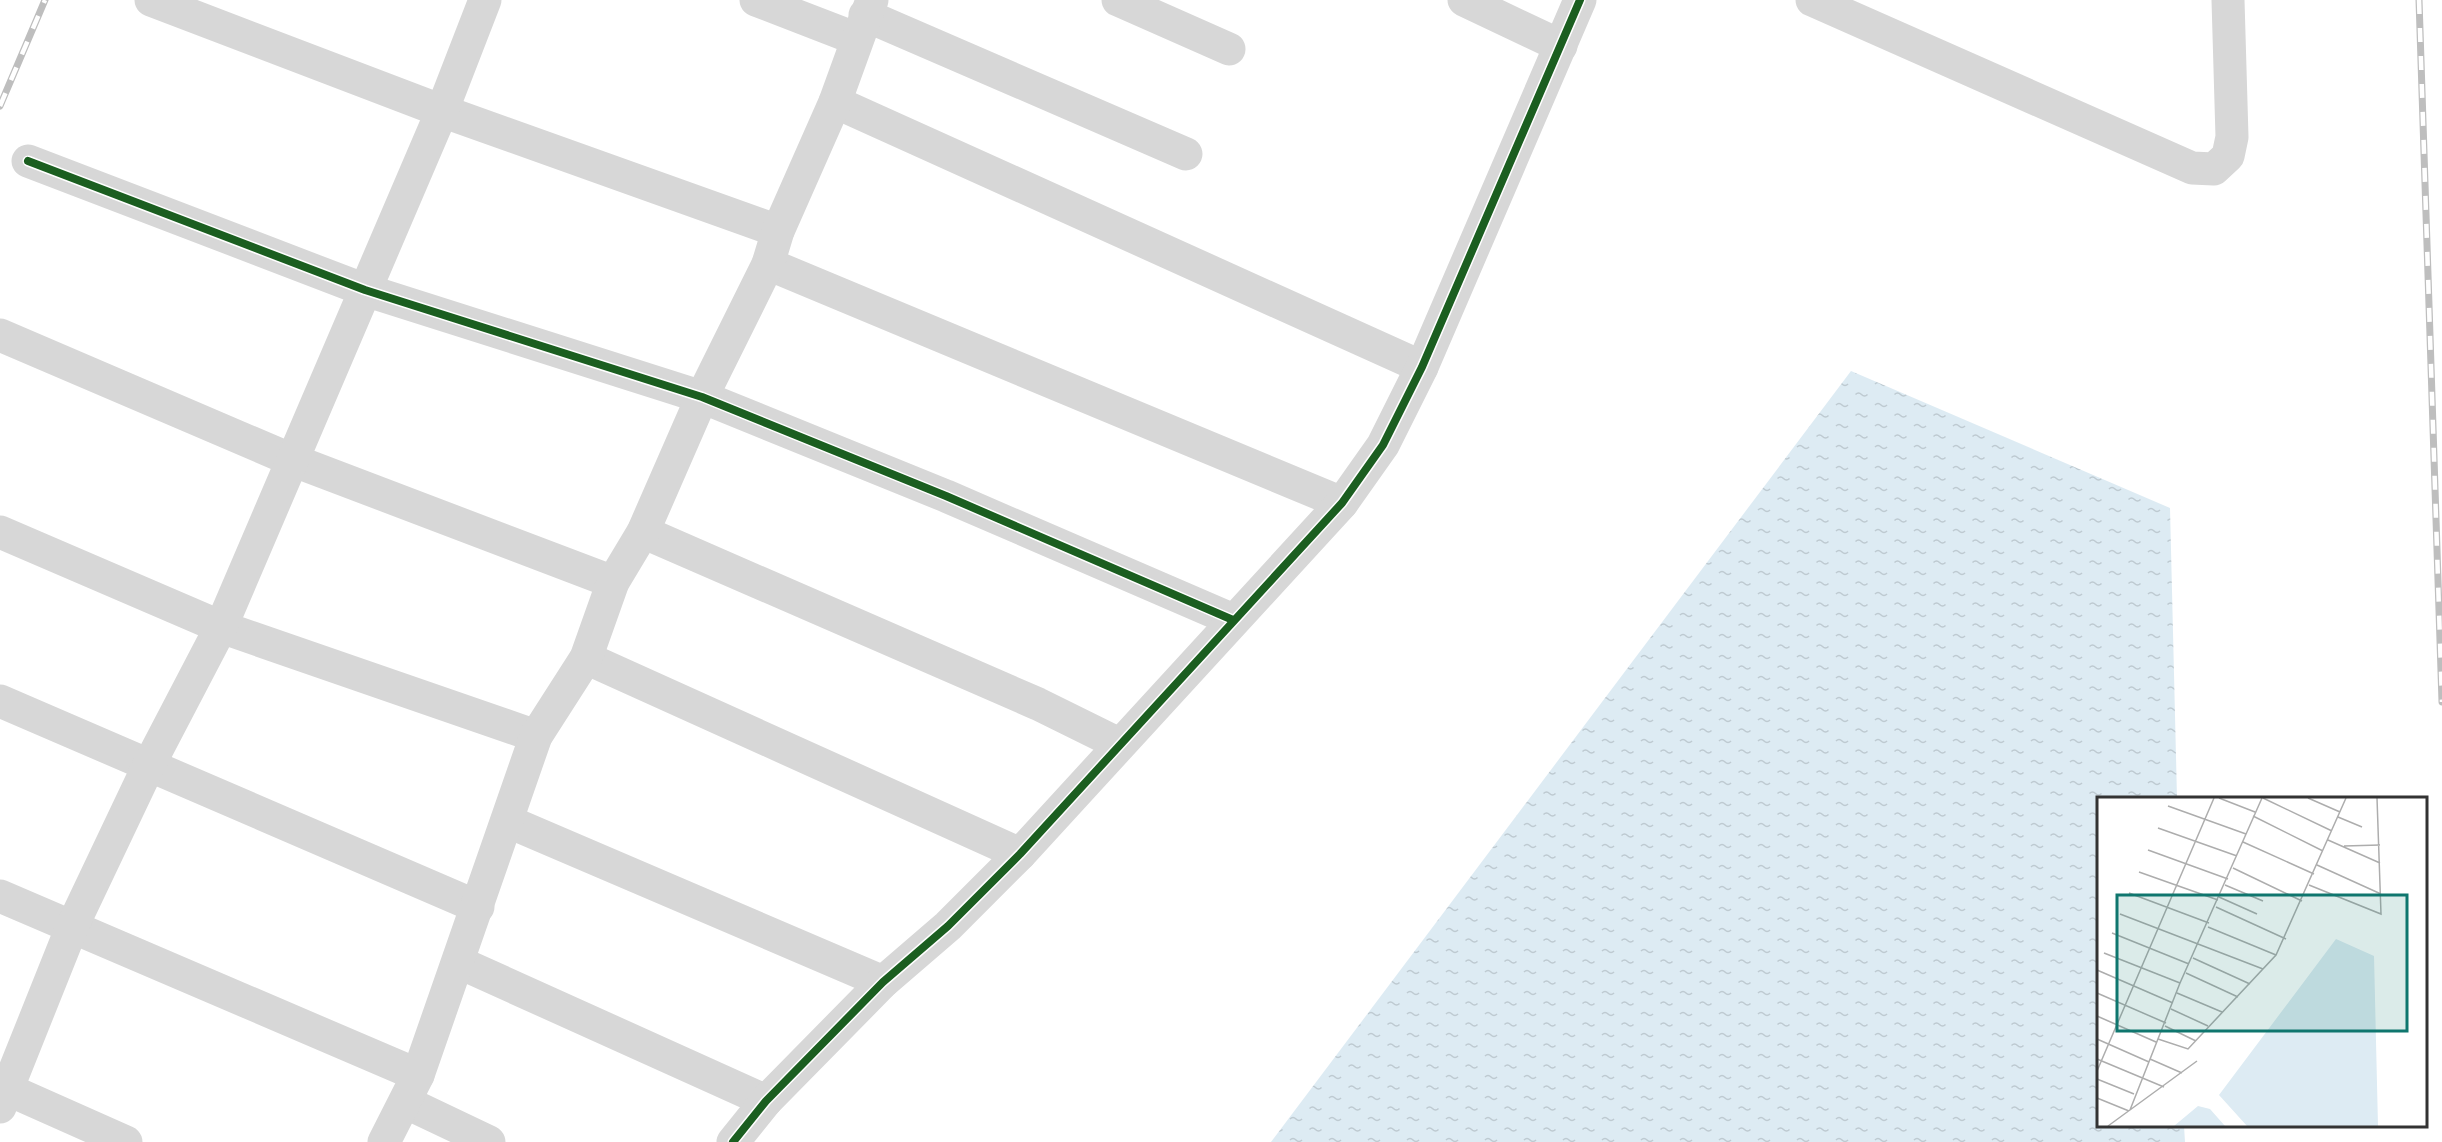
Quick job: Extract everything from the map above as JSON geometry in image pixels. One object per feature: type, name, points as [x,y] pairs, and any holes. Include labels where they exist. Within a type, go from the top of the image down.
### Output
[{"type":"street","points":[[151,0],[442,111],[778,231]]},
{"type":"street","points":[[126,1142],[3,1094],[72,927],[149,765],[221,627],[442,111],[485,0]]},
{"type":"street","points":[[756,0],[864,18],[1186,154]]},
{"type":"street","points":[[1118,0],[1229,49]]},
{"type":"street","points":[[1464,0],[1561,46]]},
{"type":"street","points":[[733,1142],[766,1101],[883,982],[948,926],[1020,854],[1342,503],[1383,445],[1422,367],[1580,0]]},
{"type":"street","points":[[1812,0],[2192,168],[2214,169],[2228,156],[2232,137],[2228,0]]},
{"type":"street","points":[[384,1142],[411,1088],[478,907],[536,736],[586,658],[613,582],[643,532],[702,397],[768,264],[778,231],[834,102],[864,18]]},
{"type":"street","points":[[834,102],[1422,367]]},
{"type":"street","points":[[28,161],[365,290],[702,397],[946,496],[1233,620]]},
{"type":"street","points":[[768,264],[1342,503]]},
{"type":"street","points":[[0,335],[292,460],[613,582]]},
{"type":"street","points":[[0,532],[221,627],[536,736]]},
{"type":"street","points":[[643,532],[1038,704],[1119,744]]},
{"type":"street","points":[[586,658],[1020,854]]},
{"type":"street","points":[[0,701],[478,907]]},
{"type":"street","points":[[507,821],[883,982]]},
{"type":"street","points":[[0,896],[72,927],[411,1088],[489,1142]]},
{"type":"street","points":[[458,962],[766,1101]]},
{"type":"water","points":[[1851,371],[2170,508],[2177,797],[2097,797],[2097,1127],[2184,1127],[2185,1142],[1271,1142]]},
{"type":"railway","points":[[0,106],[45,0]]},
{"type":"railway","points":[[2419,0],[2442,702]]},
{"type":"cycle path","points":[[733,1142],[766,1101],[883,982],[948,926],[1020,854],[1342,503],[1383,445],[1422,367],[1580,0]]},
{"type":"cycle path","points":[[28,161],[365,290],[702,397],[946,496],[1233,620]]}]
